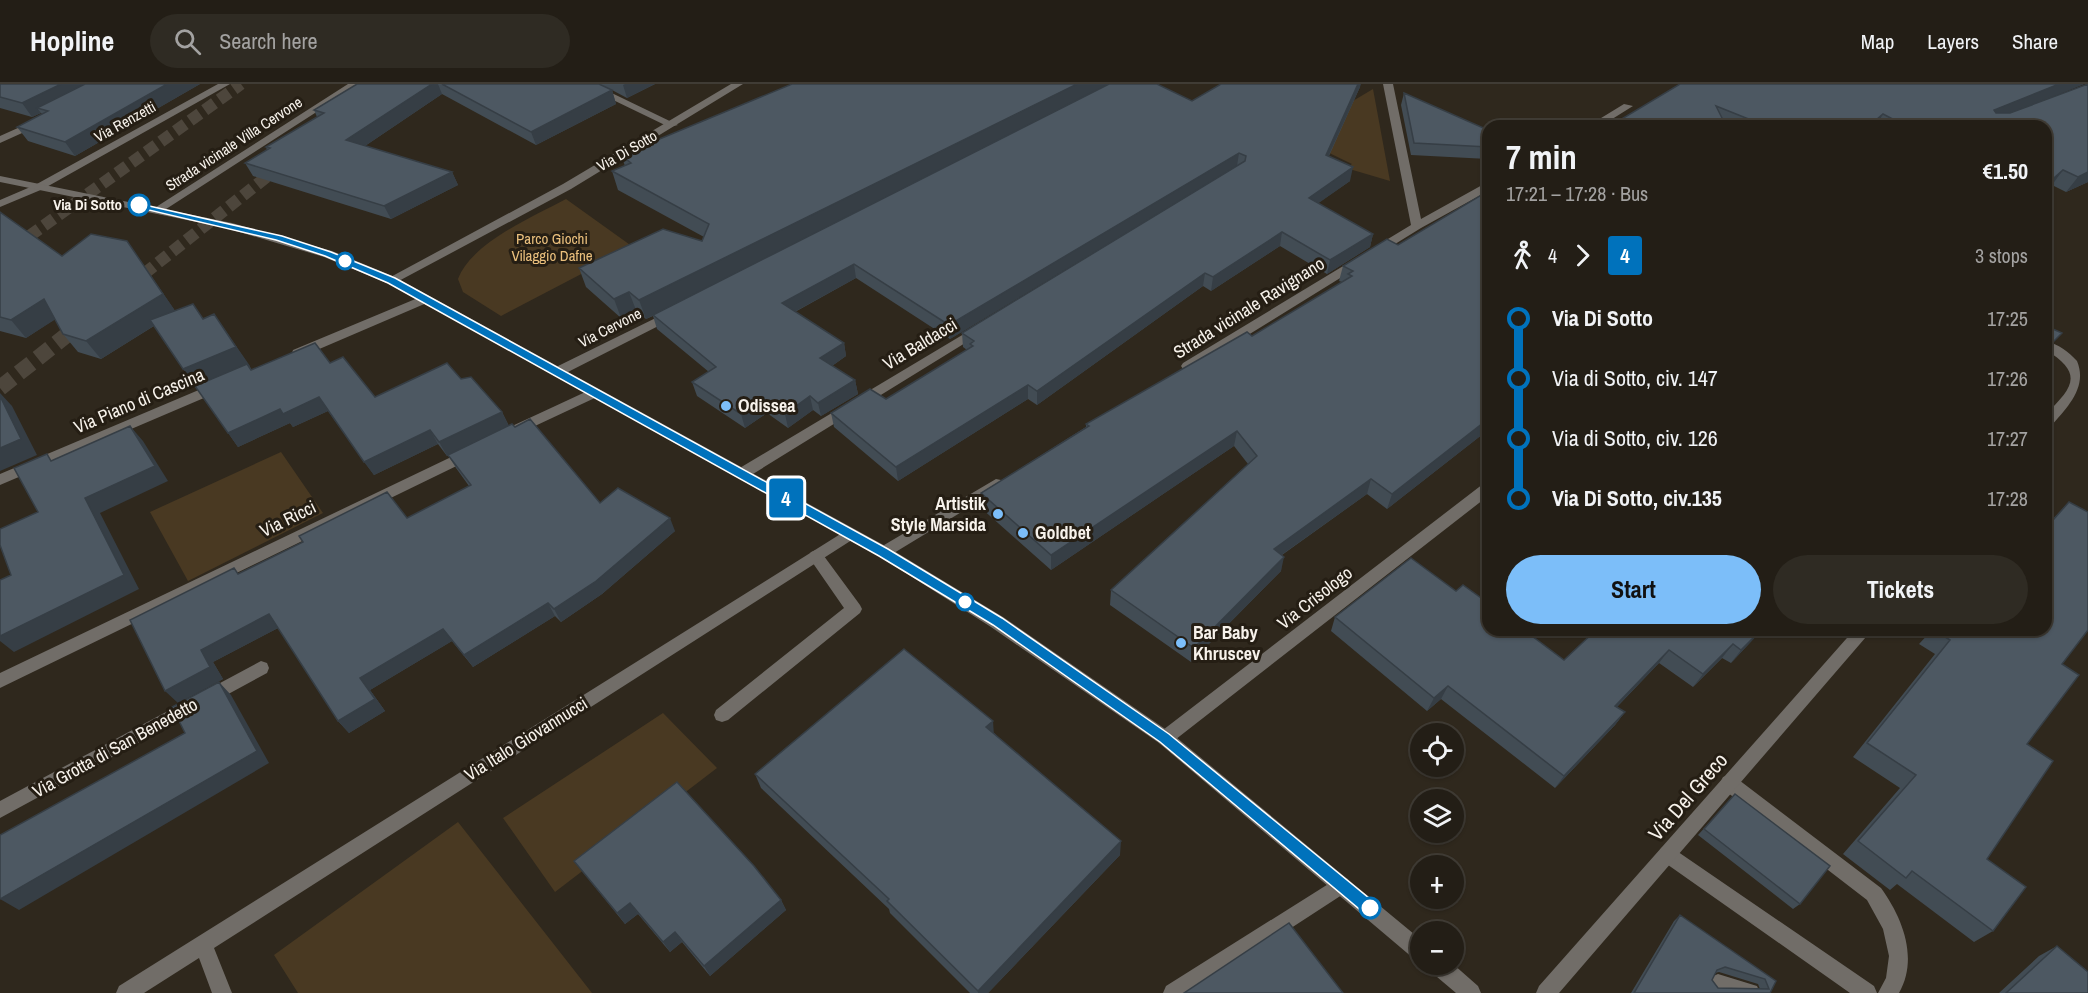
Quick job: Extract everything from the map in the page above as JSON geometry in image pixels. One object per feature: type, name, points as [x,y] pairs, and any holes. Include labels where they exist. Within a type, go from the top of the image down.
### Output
[{"type":"street","name":"Via Renzetti","points":[[0,204],[39,187],[225,84]]},
{"type":"street","name":"Strada vicinale Villa Cervone","points":[[159,209],[355,84]]},
{"type":"street","name":"Via Di Sotto","points":[[585,84],[673,125]]},
{"type":"street","name":"Via Di Sotto","points":[[391,280],[468,242],[673,125],[738,84]]},
{"type":"street","points":[[1388,84],[1417,226]]},
{"type":"street","points":[[1604,120],[1628,106]]},
{"type":"street","points":[[0,140],[48,116]]},
{"type":"street","points":[[0,178],[159,209],[278,238],[328,254],[391,280],[559,371],[594,393],[884,552],[997,622],[1165,738],[1410,943]]},
{"type":"street","name":"Strada vicinale Ravignano","points":[[1172,376],[1417,226],[1482,189]]},
{"type":"street","points":[[280,361],[424,299]]},
{"type":"street","name":"Via Cervone","points":[[559,371],[688,306]]},
{"type":"street","name":"Via Baldacci","points":[[743,473],[992,321]]},
{"type":"street","points":[[2052,349],[2065,357],[2079,379],[2076,389],[2052,416]]},
{"type":"street","name":"Via Piano di Cascina","points":[[0,480],[237,379]]},
{"type":"street","points":[[502,437],[594,393]]},
{"type":"street","name":"Via Ricci","points":[[0,681],[480,447]]},
{"type":"street","points":[[884,552],[1009,476]]},
{"type":"street","name":"Via Crisologo","points":[[1165,738],[1482,493]]},
{"type":"street","name":"Via Italo Giovannucci","points":[[126,993],[850,534]]},
{"type":"street","points":[[722,715],[854,609],[816,556]]},
{"type":"street","name":"Via Del Greco","points":[[1546,993],[1859,636]]},
{"type":"street","name":"Via Grotta di San Benedetto","points":[[0,810],[261,668]]},
{"type":"street","points":[[1729,783],[1874,894],[1887,911],[1895,933],[1898,958],[1895,984],[1888,993]]},
{"type":"street","points":[[1668,854],[1867,993]]},
{"type":"street","points":[[1173,993],[1341,885]]},
{"type":"street","points":[[203,944],[222,993]]},
{"type":"street","points":[[1450,975],[1471,993]]},
{"type":"street","points":[[1718,984],[1750,993]]},
{"type":"green space","points":[[1373,89],[1390,181],[1346,168],[1352,164],[1294,136]]},
{"type":"green space","name":"Parco Giochi Vilaggio Dafne","points":[[566,199],[633,247],[501,316],[463,292],[458,279],[476,253],[521,222]]},
{"type":"green space","points":[[281,452],[323,513],[188,581],[150,512]]},
{"type":"green space","points":[[663,713],[717,768],[555,892],[503,818]]},
{"type":"green space","points":[[458,822],[592,993],[298,993],[274,955]]},
{"type":"building","points":[[0,84],[61,84],[22,103],[0,97]]},
{"type":"building","points":[[85,84],[167,84],[65,142],[17,127],[48,111],[37,108]]},
{"type":"building","points":[[357,84],[432,84],[346,140],[452,172],[384,206],[245,163],[270,148],[266,147],[324,113],[314,110]]},
{"type":"building","points":[[442,84],[599,84],[612,90],[531,132]]},
{"type":"building","points":[[792,84],[1077,84],[639,300],[629,292],[614,299],[579,268],[663,229],[702,241],[709,224],[612,171],[631,163],[621,155]]},
{"type":"building","points":[[1109,84],[1157,84],[1192,101],[1221,84],[1358,84],[1326,155],[1353,167],[1309,198],[1373,234],[1330,260],[1282,232],[1213,277],[1205,273],[1037,391],[1028,385],[896,467],[831,413],[870,389],[886,399],[973,346],[970,344],[974,341],[962,333],[1245,161],[1246,156],[1239,153],[949,325],[854,264],[782,303],[844,343],[820,358],[855,380],[818,403],[810,396],[785,414],[763,399],[741,414],[692,382],[716,367],[653,315]]},
{"type":"building","points":[[1680,84],[2059,84],[1994,110],[1996,113],[2010,113],[2088,84],[2088,172],[2078,177],[2063,170],[2052,180],[2052,120],[1894,120],[1883,114],[1876,120],[1751,120],[1716,106],[1723,120],[1620,120]]},
{"type":"building","points":[[1404,93],[1482,127],[1482,147],[1414,143]]},
{"type":"building","points":[[1482,195],[1482,424],[1392,494],[1371,479],[1274,549],[1284,557],[1194,648],[1111,590],[1257,456],[1237,431],[1051,555],[981,493],[1089,426],[1086,424],[1247,332],[1252,336],[1352,276],[1348,274],[1353,271],[1343,266],[1387,239],[1398,245]]},
{"type":"building","points":[[0,212],[62,256],[91,234],[127,241],[163,294],[86,341],[63,334],[44,299],[11,320],[0,317]]},
{"type":"building","points":[[193,304],[203,319],[214,314],[236,347],[183,369],[150,320]]},
{"type":"building","points":[[2052,329],[2062,333],[2052,343]]},
{"type":"building","points":[[315,343],[330,363],[343,357],[375,397],[447,363],[461,379],[471,377],[502,412],[439,442],[430,430],[364,462],[319,397],[283,414],[280,409],[228,433],[195,386],[247,364],[251,370]]},
{"type":"building","points":[[0,396],[21,439],[0,448]]},
{"type":"building","points":[[530,419],[600,503],[618,488],[670,518],[595,582],[554,609],[548,603],[464,655],[443,629],[360,678],[375,699],[338,721],[269,614],[201,650],[210,667],[165,691],[130,620],[234,568],[238,574],[303,542],[299,536],[387,492],[407,518],[471,485],[448,455],[512,424],[515,427]]},
{"type":"building","points":[[130,426],[155,466],[85,498],[124,575],[0,636],[0,580],[11,575],[0,545],[0,529],[38,512],[14,468],[47,454],[51,461]]},
{"type":"building","points":[[2069,502],[2088,512],[2088,630],[2062,664],[2079,675],[2027,744],[2053,761],[1987,859],[2026,887],[1993,931],[1912,871],[1906,878],[1858,841],[1916,775],[1867,743],[1950,640],[1944,636],[2052,636],[2052,521]]},
{"type":"building","points":[[1411,558],[1456,591],[1463,585],[1482,599],[1482,636],[1532,636],[1564,660],[1590,636],[1755,636],[1741,650],[1733,644],[1703,674],[1669,650],[1615,706],[1625,712],[1564,776],[1448,686],[1434,698],[1335,617]]},
{"type":"building","points":[[904,649],[993,721],[986,727],[1121,841],[978,991],[887,901],[889,899],[755,774]]},
{"type":"building","points":[[219,682],[257,751],[0,899],[0,835],[185,733],[172,707]]},
{"type":"building","points":[[677,782],[754,866],[781,900],[704,966],[675,932],[663,942],[630,903],[617,913],[574,861]]},
{"type":"building","points":[[1735,794],[1830,866],[1800,904],[1704,829]]},
{"type":"building","points":[[1680,915],[1776,981],[1770,993],[1634,993]],"holes":[[[1725,967],[1765,979],[1769,989],[1718,988],[1712,980],[1717,970]]]},
{"type":"building","points":[[1289,923],[1343,993],[1184,993]]},
{"type":"building","points":[[2057,946],[2088,972],[2088,993],[2006,993]]},
{"type":"tunnel","points":[[0,257],[241,84]]},
{"type":"tunnel","points":[[130,285],[279,167]]},
{"type":"tunnel","points":[[0,388],[82,323]]},
{"type":"bus line","name":"4","points":[[139,205],[278,238],[328,254],[391,280],[884,552],[997,622],[1165,738],[1370,908]]},
{"type":"place","name":"Via Di Sotto","points":[[139,205]]},
{"type":"place","name":"Odissea","points":[[726,406]]},
{"type":"place","name":"Artistik Style Marsida","points":[[998,514]]},
{"type":"place","name":"Goldbet","points":[[1023,533]]},
{"type":"place","name":"Bar Baby Khruscev","points":[[1181,643]]}]
